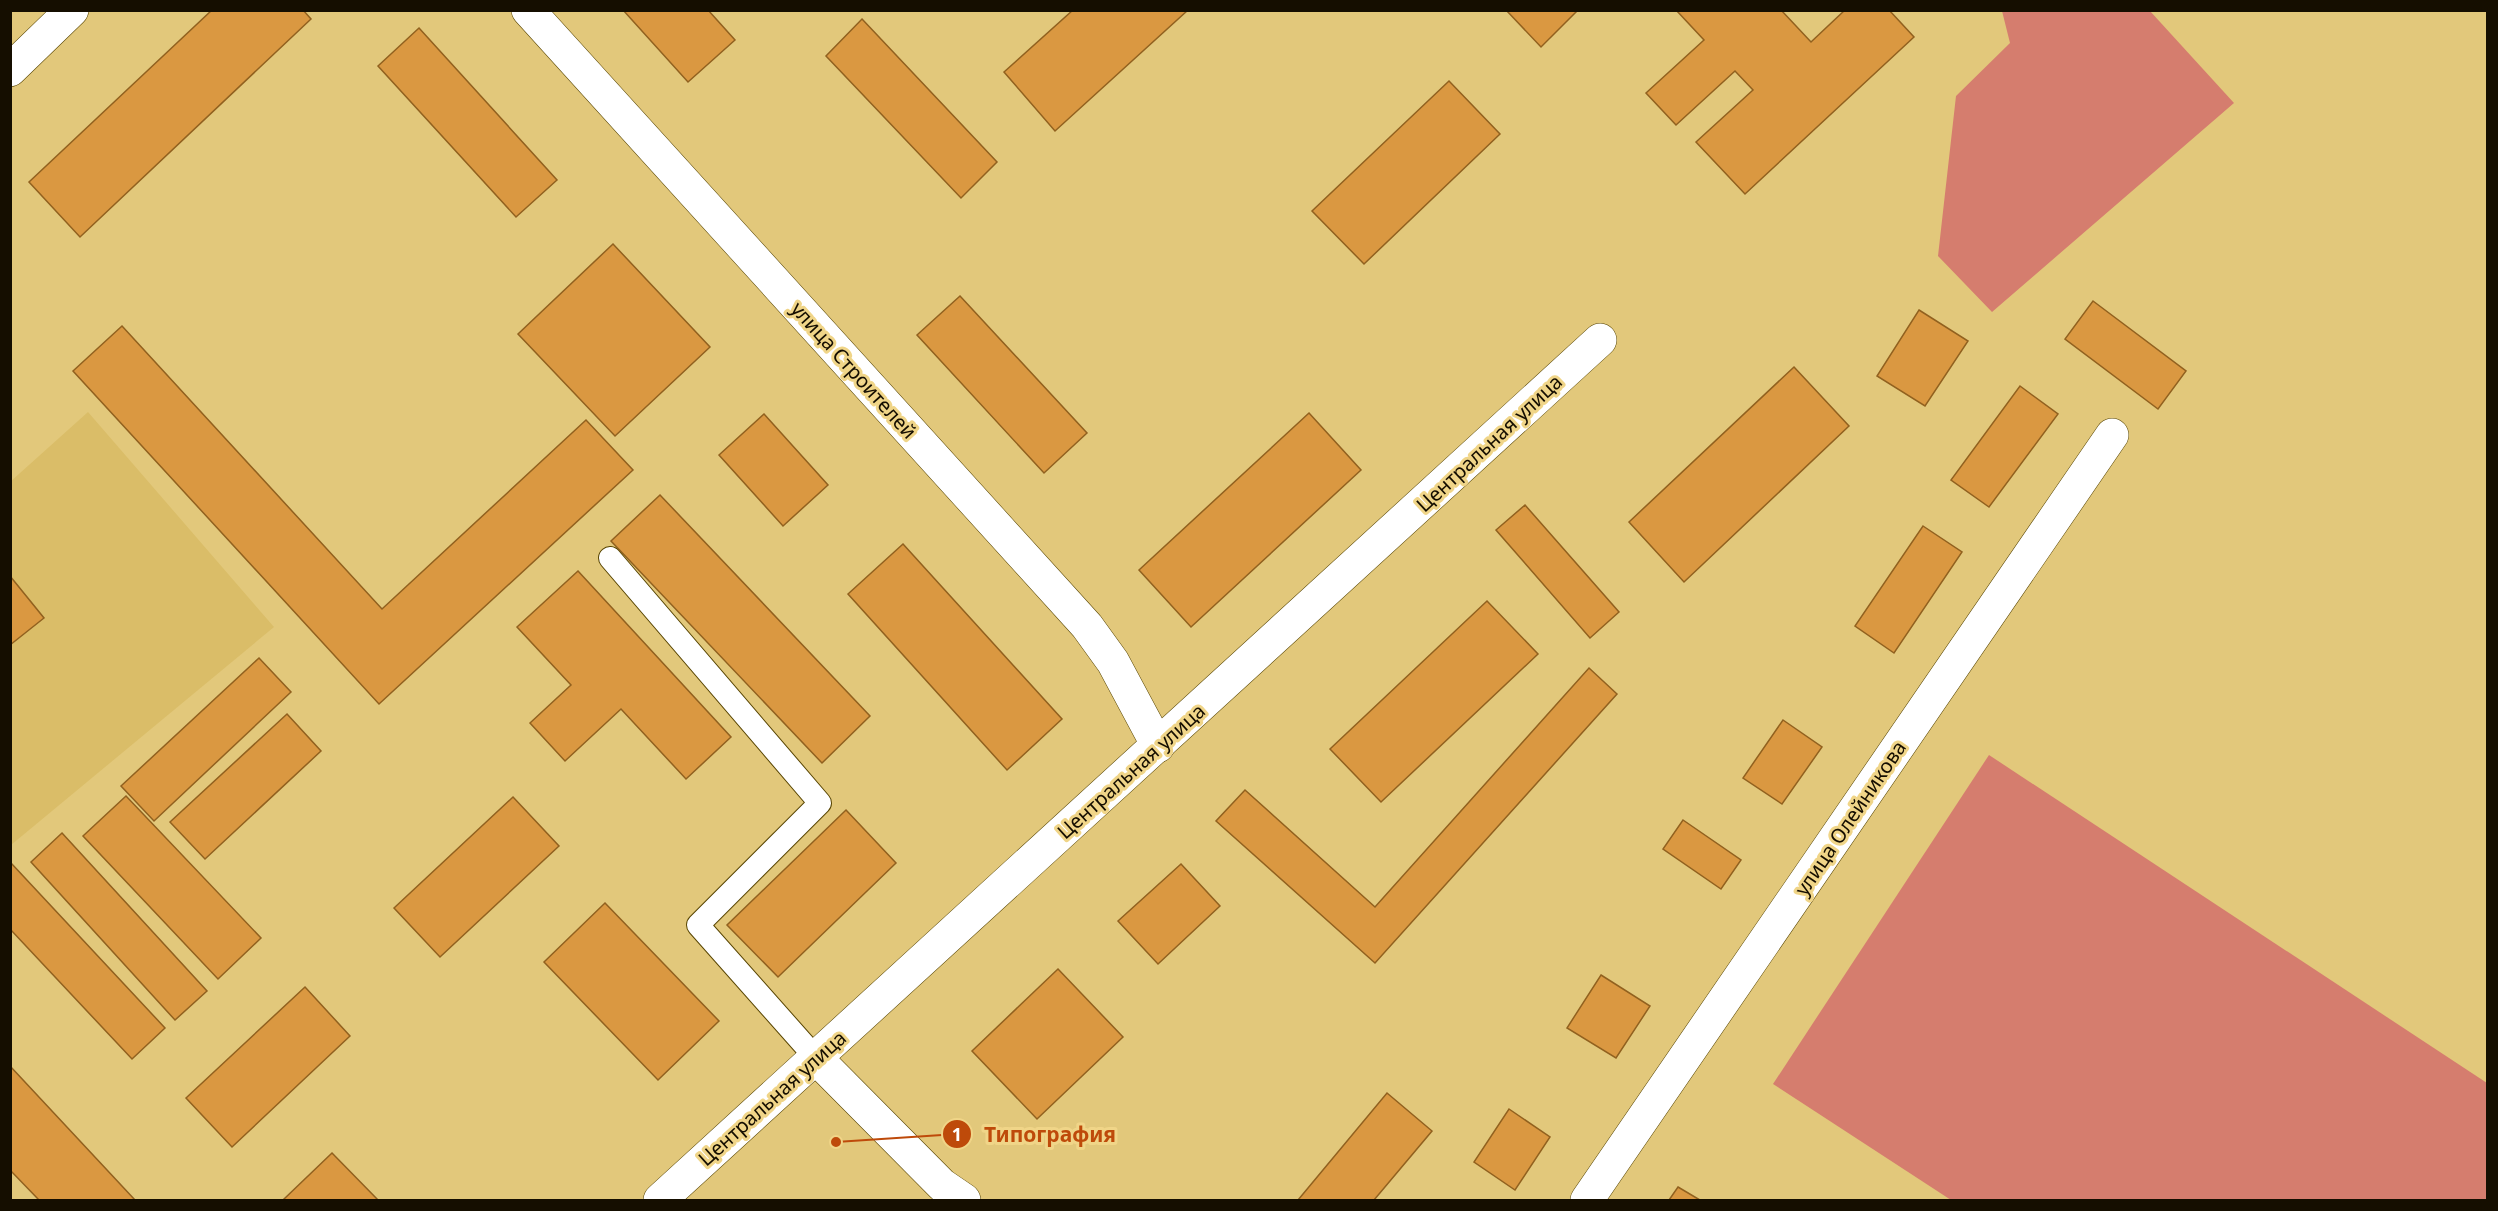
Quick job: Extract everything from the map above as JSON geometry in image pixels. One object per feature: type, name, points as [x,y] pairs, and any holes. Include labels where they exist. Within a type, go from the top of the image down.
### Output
[{"type":"street","points":[[10,70],[72,10]]},
{"type":"street","name":"улица Строителей","points":[[528,10],[1087,626],[1113,662],[1158,746]]},
{"type":"street","name":"Центральная улица","points":[[660,1200],[1600,340]]},
{"type":"street","name":"улица Олейникова","points":[[1587,1200],[2112,435]]},
{"type":"street","points":[[816,1058],[942,1185],[964,1200]]},
{"type":"lane","points":[[610,558],[820,803],[698,925],[816,1058]]},
{"type":"shaded area","points":[[2002,11],[2150,11],[2234,103],[1992,312],[1938,256],[1956,96],[2010,43]]},
{"type":"shaded area","points":[[88,412],[274,627],[11,845],[10,482]]},
{"type":"shaded area","points":[[1989,755],[2487,1083],[2487,1200],[1951,1200],[1773,1084]]},
{"type":"building","points":[[212,10],[303,10],[311,19],[80,237],[29,182]]},
{"type":"building","points":[[623,10],[708,10],[735,40],[688,82]]},
{"type":"building","points":[[1073,10],[1188,10],[1055,131],[1004,72]]},
{"type":"building","points":[[1506,10],[1578,10],[1541,47]]},
{"type":"building","points":[[1676,10],[1781,10],[1811,42],[1845,10],[1889,10],[1914,37],[1745,194],[1696,142],[1753,90],[1735,71],[1676,125],[1646,93],[1704,40]]},
{"type":"building","points":[[862,19],[997,162],[961,198],[826,56]]},
{"type":"building","points":[[419,28],[557,180],[516,217],[378,66]]},
{"type":"building","points":[[1449,81],[1500,134],[1364,264],[1312,211]]},
{"type":"building","points":[[613,244],[710,347],[615,436],[518,334]]},
{"type":"building","points":[[960,296],[1087,433],[1044,473],[917,335]]},
{"type":"building","points":[[2093,301],[2186,371],[2158,409],[2065,339]]},
{"type":"building","points":[[1919,310],[1968,341],[1925,406],[1877,376]]},
{"type":"building","points":[[122,326],[382,609],[586,420],[633,470],[379,704],[73,371]]},
{"type":"building","points":[[1794,367],[1849,426],[1684,582],[1629,522]]},
{"type":"building","points":[[2020,386],[2058,414],[1989,507],[1951,480]]},
{"type":"building","points":[[1309,413],[1361,470],[1191,627],[1139,570]]},
{"type":"building","points":[[764,414],[828,485],[783,526],[719,455]]},
{"type":"building","points":[[660,495],[870,716],[822,763],[611,541]]},
{"type":"building","points":[[1525,505],[1619,612],[1590,638],[1496,530]]},
{"type":"building","points":[[1923,526],[1962,552],[1894,653],[1855,626]]},
{"type":"building","points":[[903,544],[1062,719],[1007,770],[848,594]]},
{"type":"building","points":[[578,571],[731,737],[686,779],[621,709],[565,761],[530,723],[571,685],[517,627]]},
{"type":"building","points":[[10,576],[44,618],[10,645]]},
{"type":"building","points":[[1487,601],[1538,654],[1381,802],[1330,749]]},
{"type":"building","points":[[259,658],[291,692],[154,821],[121,786]]},
{"type":"building","points":[[1589,668],[1617,694],[1375,963],[1216,821],[1245,790],[1375,907]]},
{"type":"building","points":[[287,714],[321,751],[205,859],[170,822]]},
{"type":"building","points":[[1783,720],[1822,747],[1782,804],[1743,778]]},
{"type":"building","points":[[126,796],[261,938],[218,979],[83,836]]},
{"type":"building","points":[[513,797],[559,846],[440,957],[394,908]]},
{"type":"building","points":[[846,810],[896,863],[778,977],[727,925]]},
{"type":"building","points":[[1683,820],[1741,860],[1721,889],[1663,849]]},
{"type":"building","points":[[62,833],[207,991],[175,1020],[31,862]]},
{"type":"building","points":[[11,863],[165,1028],[132,1059],[10,929]]},
{"type":"building","points":[[1181,864],[1220,906],[1158,964],[1118,921]]},
{"type":"building","points":[[605,903],[719,1021],[658,1080],[544,962]]},
{"type":"building","points":[[1058,969],[1123,1037],[1037,1119],[972,1051]]},
{"type":"building","points":[[1601,975],[1650,1006],[1616,1058],[1567,1028]]},
{"type":"building","points":[[305,987],[350,1036],[232,1147],[186,1098]]},
{"type":"building","points":[[10,1066],[135,1200],[39,1200],[10,1170]]},
{"type":"building","points":[[1387,1093],[1432,1131],[1374,1200],[1298,1200]]},
{"type":"building","points":[[1509,1109],[1550,1137],[1515,1190],[1474,1162]]},
{"type":"building","points":[[332,1153],[378,1200],[283,1200]]},
{"type":"building","points":[[1678,1187],[1700,1200],[1669,1200]]},
{"type":"place","name":"Типография","points":[[836,1142]]}]
